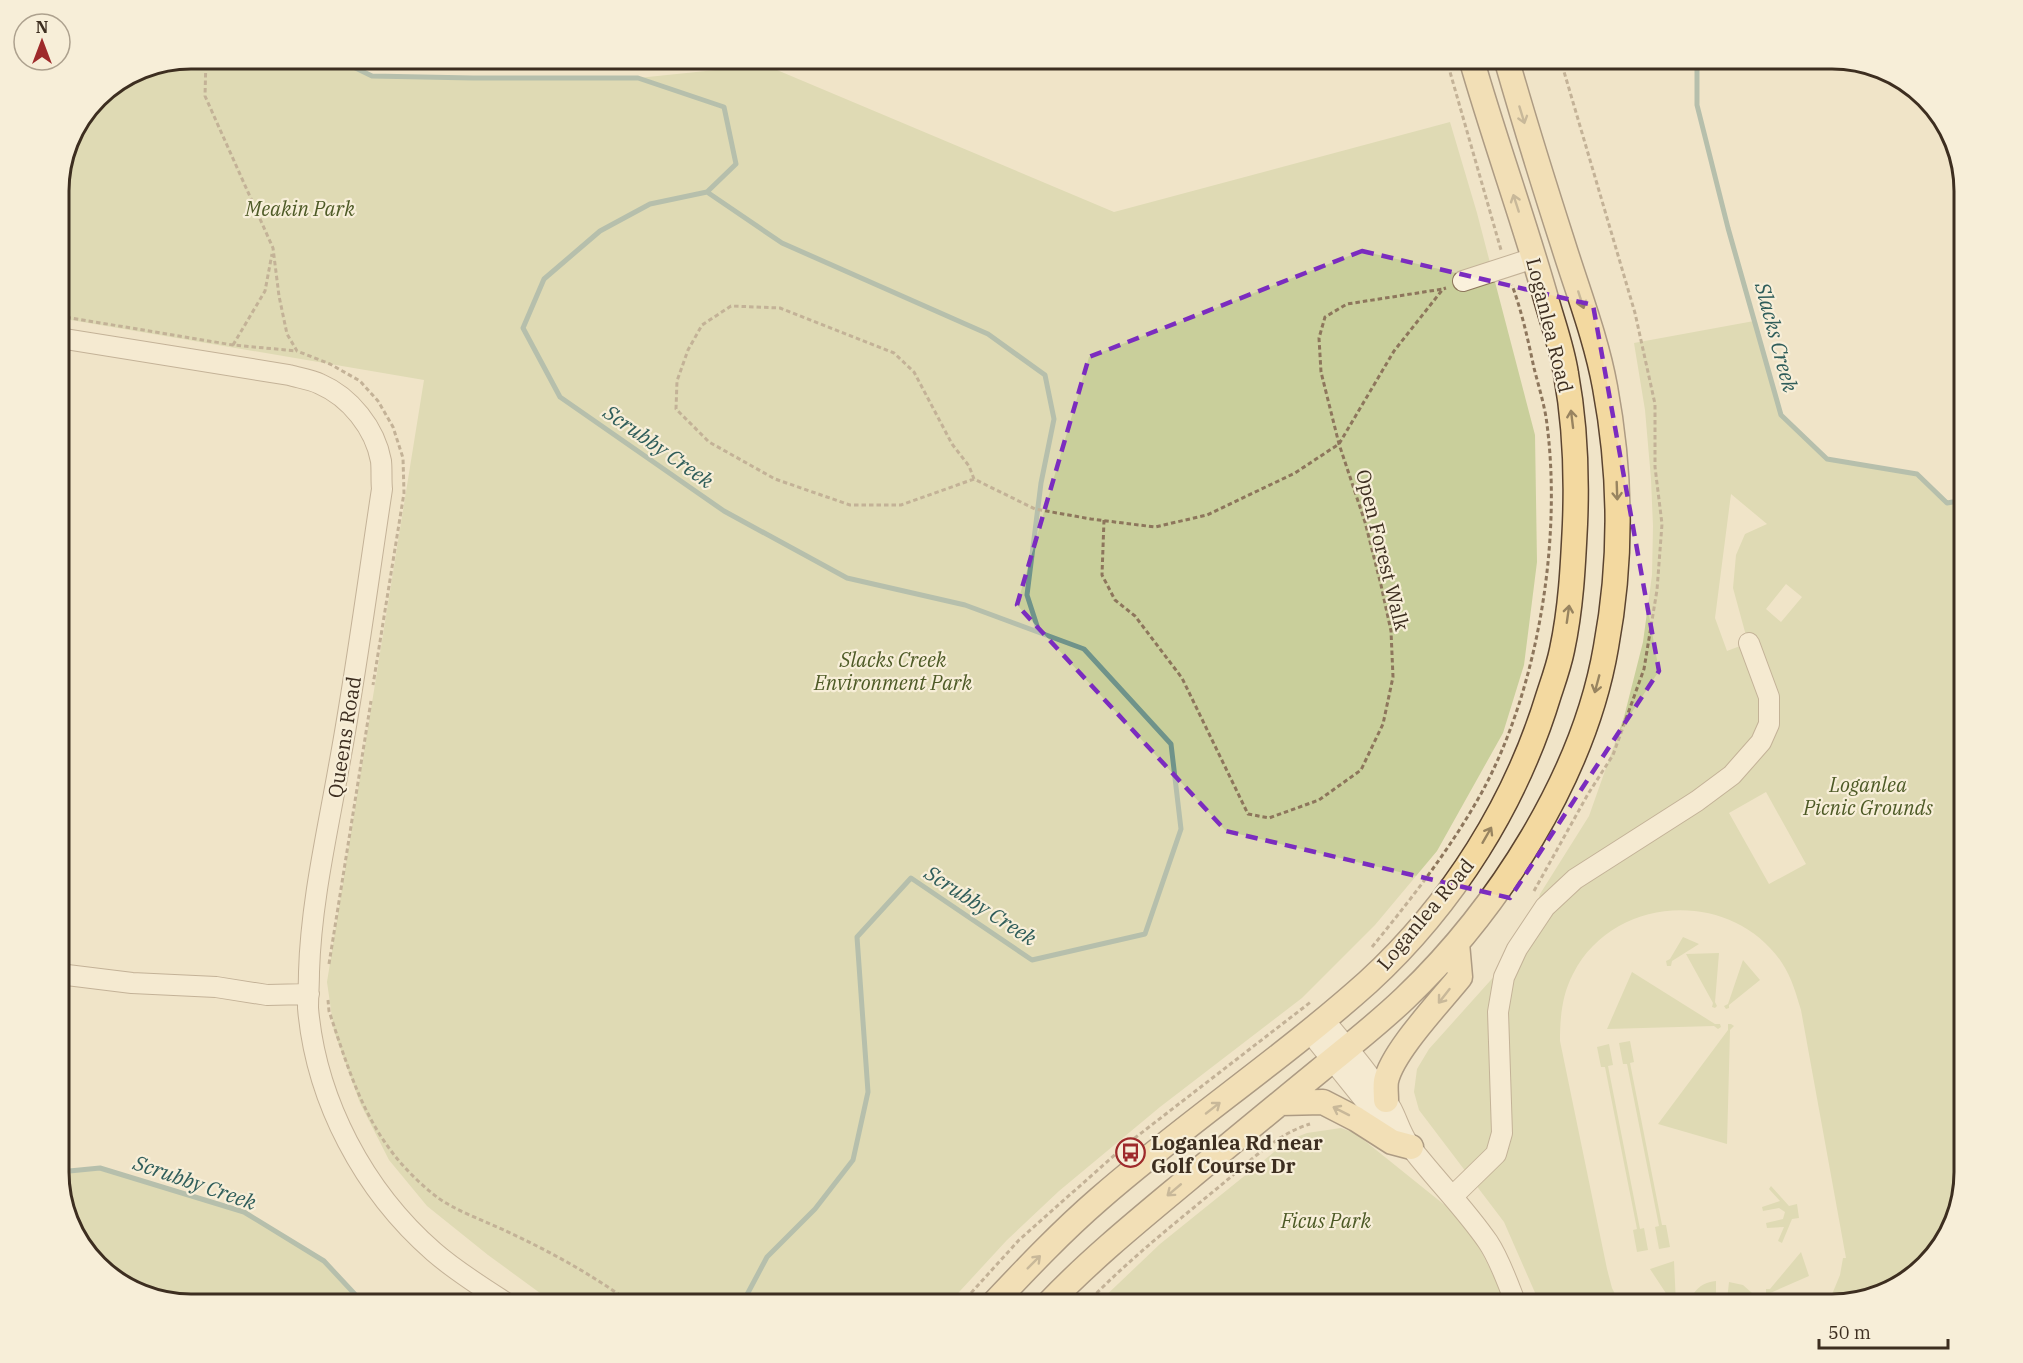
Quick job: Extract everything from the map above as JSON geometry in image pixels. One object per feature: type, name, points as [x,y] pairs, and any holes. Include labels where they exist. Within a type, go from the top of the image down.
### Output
[{"type":"main road","name":"Loganlea Road","points":[[1003,1294],[1098,1199],[1316,1016],[1370,980],[1410,939],[1469,865],[1507,800],[1538,730],[1561,655],[1573,570],[1576,492],[1574,435],[1566,374],[1534,258],[1474,69]]},
{"type":"main road","name":"Loganlea Road","points":[[1058,1294],[1121,1234],[1403,1000],[1457,943],[1502,885],[1566,774],[1596,691],[1606,649],[1617,565],[1618,528],[1613,436],[1593,335],[1563,247],[1509,69]]},
{"type":"main road","points":[[1386,1100],[1386,1082],[1391,1067],[1409,1039],[1460,976],[1457,943]]},
{"type":"main road","points":[[1281,1103],[1323,1102],[1356,1119],[1392,1142],[1405,1139]]},
{"type":"street","points":[[1463,281],[1534,258]]},
{"type":"street","name":"Queens Road","points":[[69,340],[289,375],[319,383],[342,396],[357,410],[372,436],[381,461],[382,489],[343,744],[319,881],[310,945],[308,1008],[317,1064],[335,1117],[363,1168],[404,1221],[434,1252],[492,1294]]},
{"type":"street","points":[[1454,1196],[1496,1154],[1502,1133],[1498,1012],[1504,977],[1517,949],[1545,906],[1575,879],[1688,807],[1732,775],[1761,742],[1769,724],[1769,697],[1749,643]]},
{"type":"street","points":[[69,975],[216,987],[267,995],[309,994]]},
{"type":"street","points":[[1316,1016],[1379,1118],[1405,1139],[1454,1196],[1489,1243],[1511,1294]]},
{"type":"street","points":[[1340,1054],[1386,1100],[1405,1139]]},
{"type":"path","points":[[1370,950],[1445,854],[1483,791],[1509,731],[1535,649],[1546,574],[1550,519],[1550,470],[1546,416],[1520,307],[1506,267],[1449,69]]},
{"type":"path","points":[[233,345],[265,291],[273,248]]},
{"type":"path","points":[[1339,444],[1321,372],[1318,338],[1325,316],[1347,304],[1443,289],[1463,281]]},
{"type":"path","points":[[974,479],[901,505],[850,505],[775,479],[710,442],[676,409],[677,381],[688,350],[702,325],[731,306],[780,308],[894,353],[914,372],[952,444],[969,466],[974,479],[1035,509],[1155,527],[1207,515],[1295,473],[1339,444],[1394,351],[1443,289]]},
{"type":"path","points":[[69,318],[233,345],[297,351]]},
{"type":"path","name":"Open Forest Walk","points":[[1104,520],[1102,575],[1115,600],[1135,616],[1182,678],[1248,814],[1269,818],[1318,800],[1362,771],[1383,724],[1393,677],[1391,631],[1365,522],[1339,444]]},
{"type":"path","points":[[971,1294],[1019,1240],[1127,1143],[1316,1016]]},
{"type":"path","points":[[1097,1294],[1138,1253],[1240,1170],[1293,1130],[1312,1124]]},
{"type":"highlighted area","points":[[1362,251],[1593,305],[1659,671],[1510,898],[1226,831],[1017,605],[1089,357]]},
{"type":"green space","name":"Slacks Creek Environment Park","points":[[183,69],[357,69],[372,76],[638,78],[726,69],[774,69],[1114,212],[1450,122],[1477,213],[1535,435],[1537,562],[1524,665],[1503,733],[1437,851],[1375,925],[1302,998],[1160,1107],[1059,1191],[1007,1240],[957,1294],[541,1294],[427,1206],[389,1160],[360,1103],[334,1031],[327,982],[424,380],[69,320],[69,183],[78,145],[94,117],[111,99],[130,85],[160,73]]},
{"type":"green space","name":"Loganlea Picnic Grounds","points":[[1754,321],[1781,415],[1827,459],[1917,474],[1947,502],[1954,501],[1954,1172],[1952,1195],[1941,1226],[1933,1240],[1912,1264],[1886,1281],[1855,1292],[1832,1294],[1840,1275],[1843,1258],[1846,1258],[1801,1010],[1791,980],[1782,963],[1761,939],[1734,922],[1705,913],[1674,910],[1644,915],[1616,928],[1592,947],[1573,974],[1566,990],[1561,1015],[1560,1041],[1607,1269],[1615,1294],[1536,1294],[1504,1222],[1419,1110],[1414,1092],[1417,1069],[1429,1049],[1507,962],[1534,918],[1540,894],[1589,816],[1624,717],[1643,642],[1652,575],[1653,526],[1645,410],[1634,343]],"holes":[[[1731,494],[1767,524],[1745,534],[1736,555],[1733,588],[1748,643],[1727,651],[1715,618]],[[1786,584],[1802,597],[1781,622],[1766,609]],[[1766,792],[1806,864],[1769,884],[1729,813]]]},
{"type":"green space","points":[[1683,937],[1699,944],[1672,961],[1671,966],[1667,966],[1666,961],[1670,959]]},
{"type":"green space","points":[[1719,953],[1715,1002],[1717,1006],[1715,1008],[1712,1007],[1713,1003],[1686,954]]},
{"type":"green space","points":[[1743,960],[1760,980],[1726,1009],[1724,1006],[1728,1004]]},
{"type":"green space","points":[[1632,972],[1715,1024],[1720,1024],[1721,1027],[1718,1029],[1714,1026],[1607,1029]]},
{"type":"green space","points":[[1728,1024],[1734,1026],[1730,1030],[1727,1144],[1658,1124],[1728,1030]]},
{"type":"green space","points":[[1630,1041],[1634,1062],[1630,1063],[1662,1225],[1666,1225],[1670,1247],[1659,1249],[1655,1227],[1659,1226],[1627,1064],[1623,1064],[1619,1043]]},
{"type":"green space","points":[[1609,1044],[1613,1065],[1608,1066],[1640,1229],[1644,1228],[1648,1250],[1637,1252],[1633,1230],[1637,1229],[1605,1067],[1601,1067],[1597,1047]]},
{"type":"green space","name":"Ficus Park","points":[[1341,1128],[1355,1133],[1467,1223],[1501,1294],[1108,1294],[1160,1244],[1289,1140],[1307,1133]]},
{"type":"green space","points":[[100,1168],[244,1212],[324,1261],[355,1294],[192,1294],[160,1290],[137,1281],[111,1264],[85,1233],[73,1203],[69,1171]]},
{"type":"green space","points":[[1771,1186],[1789,1206],[1797,1204],[1799,1218],[1792,1219],[1782,1243],[1778,1241],[1784,1227],[1767,1228],[1766,1223],[1783,1219],[1785,1212],[1779,1208],[1763,1211],[1762,1207],[1780,1201],[1769,1189]]},
{"type":"green space","points":[[1801,1252],[1809,1276],[1766,1293],[1766,1289],[1770,1289]]},
{"type":"green space","points":[[1674,1261],[1676,1294],[1666,1294],[1650,1269]]},
{"type":"green space","points":[[1716,1281],[1716,1294],[1694,1293],[1703,1284]]},
{"type":"green space","points":[[1729,1282],[1743,1285],[1752,1293],[1728,1294]]},
{"type":"waterway","name":"Scrubby Creek","points":[[358,69],[372,76],[638,78],[724,107],[736,164],[707,192],[650,204],[600,231],[544,279],[523,328],[560,397],[724,511],[847,578],[965,605],[1084,649],[1171,744],[1181,829],[1145,934],[1032,960],[911,878],[857,937],[868,1092],[853,1160],[815,1209],[767,1257],[747,1294]]},
{"type":"waterway","name":"Slacks Creek","points":[[1697,69],[1697,105],[1728,228],[1781,415],[1827,459],[1917,474],[1947,503],[1954,502]]},
{"type":"waterway","name":"Scrubby Creek","points":[[707,192],[782,243],[988,334],[1045,375],[1054,419],[1041,483],[1027,595],[1039,632]]},
{"type":"waterway","name":"Scrubby Creek","points":[[69,1171],[100,1168],[244,1212],[324,1261],[355,1294]]},
{"type":"place","name":"Loganlea Rd near Golf Course Dr","points":[[1130,1153]]},
{"type":"park label","name":"Meakin Park","points":[[300,208]]}]
